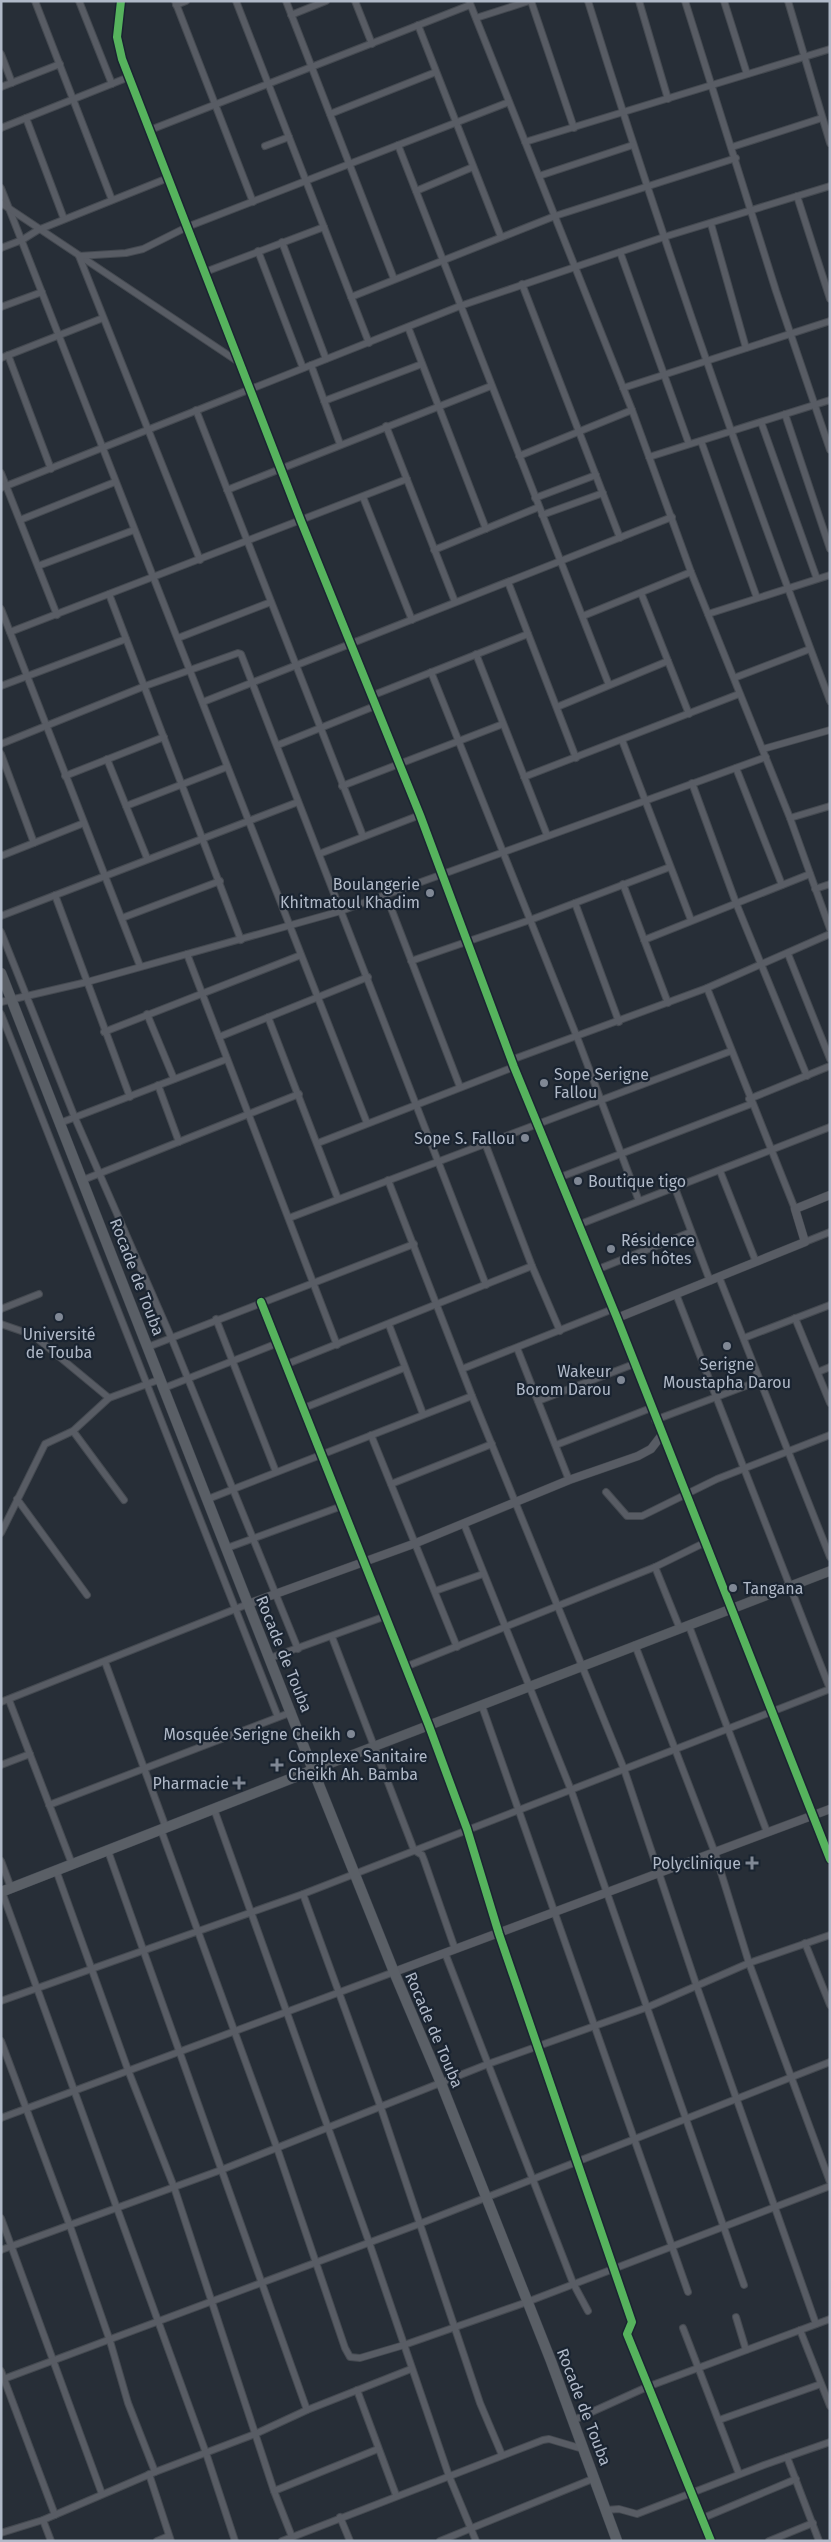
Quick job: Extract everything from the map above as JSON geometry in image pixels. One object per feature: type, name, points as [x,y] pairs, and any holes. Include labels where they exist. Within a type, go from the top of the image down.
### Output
[{"type":"main road","name":"Rocade de Touba","points":[[1,973],[6,1001],[83,1180],[292,1712],[313,1770],[394,1972],[442,2083],[574,2420],[615,2540]]},
{"type":"main road","points":[[5,1891],[830,1571]]},
{"type":"street","points":[[35,1],[112,200]]},
{"type":"street","points":[[79,1],[112,84]]},
{"type":"street","points":[[122,1],[117,37],[129,77],[301,521],[398,764],[420,814],[512,1064],[617,1318],[661,1436],[706,1542],[811,1815],[830,1859]]},
{"type":"street","points":[[186,1],[175,3],[253,202]]},
{"type":"street","points":[[236,1],[369,343]]},
{"type":"street","points":[[286,1],[394,279]]},
{"type":"street","points":[[291,15],[326,1]]},
{"type":"street","points":[[355,1],[372,44]]},
{"type":"street","points":[[476,18],[530,1],[574,128]]},
{"type":"street","points":[[588,1],[633,145],[730,432],[830,701]]},
{"type":"street","points":[[639,1],[668,99]]},
{"type":"street","points":[[686,1],[790,334],[828,436],[830,450]]},
{"type":"street","points":[[724,1],[747,74]]},
{"type":"street","points":[[788,1],[830,142]]},
{"type":"street","points":[[150,130],[311,66],[372,44],[470,3],[632,410],[691,572],[790,818],[830,929]]},
{"type":"street","points":[[418,25],[501,238]]},
{"type":"street","points":[[526,142],[830,49]]},
{"type":"street","points":[[1,54],[12,83]]},
{"type":"street","points":[[1,87],[60,64]]},
{"type":"street","points":[[330,114],[436,72]]},
{"type":"street","points":[[1,128],[129,77]]},
{"type":"street","points":[[79,256],[126,253],[143,249],[188,227],[509,102]]},
{"type":"street","points":[[26,118],[64,220]]},
{"type":"street","points":[[732,147],[822,118]]},
{"type":"street","points":[[265,146],[289,138]]},
{"type":"street","points":[[398,145],[518,456],[609,684]]},
{"type":"street","points":[[539,176],[633,145]]},
{"type":"street","points":[[351,297],[555,216],[736,158]]},
{"type":"street","points":[[416,191],[474,168]]},
{"type":"street","points":[[1,248],[22,240],[38,230],[168,178]]},
{"type":"street","points":[[4,487],[460,306],[664,237],[830,186]]},
{"type":"street","points":[[1,188],[367,1123]]},
{"type":"street","points":[[797,196],[830,299]]},
{"type":"street","points":[[1,203],[38,230],[240,363]]},
{"type":"street","points":[[711,224],[746,348]]},
{"type":"street","points":[[205,272],[324,227]]},
{"type":"street","points":[[282,242],[326,359]]},
{"type":"street","points":[[258,251],[303,368]]},
{"type":"street","points":[[620,252],[689,444]]},
{"type":"street","points":[[79,256],[200,560]]},
{"type":"street","points":[[522,284],[620,538]]},
{"type":"street","points":[[1,308],[42,292]]},
{"type":"street","points":[[1,358],[103,318]]},
{"type":"street","points":[[623,388],[830,321]]},
{"type":"street","points":[[408,327],[486,529]]},
{"type":"street","points":[[8,355],[51,469]]},
{"type":"street","points":[[324,401],[422,364]]},
{"type":"street","points":[[310,365],[340,444]]},
{"type":"street","points":[[227,490],[491,386]]},
{"type":"street","points":[[649,457],[830,400]]},
{"type":"street","points":[[196,410],[363,836]]},
{"type":"street","points":[[518,456],[632,410]]},
{"type":"street","points":[[785,414],[830,548]]},
{"type":"street","points":[[761,422],[817,579]]},
{"type":"street","points":[[386,426],[455,602]]},
{"type":"street","points":[[701,441],[757,598]]},
{"type":"street","points":[[1,473],[4,487],[20,520],[57,615]]},
{"type":"street","points":[[535,498],[596,475]]},
{"type":"street","points":[[10,632],[407,480]]},
{"type":"street","points":[[20,520],[116,482]]},
{"type":"street","points":[[542,516],[603,493]]},
{"type":"street","points":[[363,497],[412,620]]},
{"type":"street","points":[[434,550],[539,507]]},
{"type":"street","points":[[203,702],[252,681],[672,517]]},
{"type":"street","points":[[38,566],[134,530]]},
{"type":"street","points":[[583,616],[691,572]]},
{"type":"street","points":[[708,614],[830,575]]},
{"type":"street","points":[[508,582],[576,758]]},
{"type":"street","points":[[641,593],[689,714]]},
{"type":"street","points":[[109,594],[241,940]]},
{"type":"street","points":[[178,638],[271,602]]},
{"type":"street","points":[[1,609],[140,966]]},
{"type":"street","points":[[371,696],[528,634]]},
{"type":"street","points":[[1,686],[126,639]]},
{"type":"street","points":[[734,678],[810,649]]},
{"type":"street","points":[[1,744],[145,686],[239,653],[278,745],[298,802],[368,977],[486,1285]]},
{"type":"street","points":[[476,654],[547,835]]},
{"type":"street","points":[[557,707],[668,661]]},
{"type":"street","points":[[431,672],[577,1037],[639,1201]]},
{"type":"street","points":[[524,777],[739,694]]},
{"type":"street","points":[[278,745],[375,706]]},
{"type":"street","points":[[342,786],[503,724]]},
{"type":"street","points":[[763,750],[830,730]]},
{"type":"street","points":[[65,776],[164,737]]},
{"type":"street","points":[[622,740],[691,920]]},
{"type":"street","points":[[1,754],[34,843]]},
{"type":"street","points":[[6,1001],[87,982],[341,911],[766,757]]},
{"type":"street","points":[[107,759],[147,858]]},
{"type":"street","points":[[126,806],[227,767]]},
{"type":"street","points":[[736,768],[782,885]]},
{"type":"street","points":[[692,784],[736,903],[807,1076]]},
{"type":"street","points":[[1,916],[105,874],[298,802]]},
{"type":"street","points":[[790,818],[830,806]]},
{"type":"street","points":[[319,854],[420,814]]},
{"type":"street","points":[[1,856],[84,823]]},
{"type":"street","points":[[411,960],[530,920],[670,867]]},
{"type":"street","points":[[644,940],[810,874]]},
{"type":"street","points":[[122,918],[220,882]]},
{"type":"street","points":[[623,884],[668,1003]]},
{"type":"street","points":[[815,889],[830,884]]},
{"type":"street","points":[[56,895],[104,1032],[130,1097]]},
{"type":"street","points":[[386,895],[460,1087]]},
{"type":"street","points":[[574,903],[620,1022]]},
{"type":"street","points":[[1,932],[75,1118],[170,1337],[298,1649]]},
{"type":"street","points":[[318,1143],[460,1087],[577,1037],[707,988],[830,934]]},
{"type":"street","points":[[187,954],[337,1345]]},
{"type":"street","points":[[788,954],[830,1059]]},
{"type":"street","points":[[104,1032],[202,992],[301,955]]},
{"type":"street","points":[[219,1037],[368,977]]},
{"type":"street","points":[[707,988],[750,1101],[795,1209],[805,1242]]},
{"type":"street","points":[[1,1014],[278,1717]]},
{"type":"street","points":[[147,1014],[174,1079]]},
{"type":"street","points":[[268,1017],[338,1199]]},
{"type":"street","points":[[289,1218],[731,1051]]},
{"type":"street","points":[[60,1123],[227,1059]]},
{"type":"street","points":[[558,1178],[750,1101],[830,1066]]},
{"type":"street","points":[[158,1086],[179,1142]]},
{"type":"street","points":[[83,1180],[299,1094]]},
{"type":"street","points":[[578,1224],[720,1171],[830,1127]]},
{"type":"street","points":[[485,1143],[532,1266],[560,1331]]},
{"type":"street","points":[[720,1171],[756,1262]]},
{"type":"street","points":[[388,1180],[472,1396],[556,1605],[584,1666],[599,1710],[624,1769],[697,1987],[816,2324]]},
{"type":"street","points":[[675,1188],[690,1232],[710,1280]]},
{"type":"street","points":[[795,1209],[830,1195]]},
{"type":"street","points":[[596,1270],[690,1232]]},
{"type":"street","points":[[617,1318],[830,1232]]},
{"type":"street","points":[[148,1347],[216,1319],[414,1244]]},
{"type":"street","points":[[287,1364],[532,1266]]},
{"type":"street","points":[[719,1277],[830,1557]]},
{"type":"street","points":[[1,1310],[39,1294]]},
{"type":"street","points":[[1,2001],[303,1894],[830,1689],[676,1294]]},
{"type":"street","points":[[261,1302],[342,1506],[366,1561],[405,1667],[430,1726],[467,1829],[499,1934],[576,2163],[632,2322],[627,2334],[711,2541]]},
{"type":"street","points":[[744,1338],[830,1305]]},
{"type":"street","points":[[462,1369],[613,1309]]},
{"type":"street","points":[[795,1318],[830,1403]]},
{"type":"street","points":[[216,1319],[276,1472]]},
{"type":"street","points":[[1,1324],[33,1335],[109,1398]]},
{"type":"street","points":[[389,1324],[404,1368],[423,1414]]},
{"type":"street","points":[[1,1533],[41,1448],[45,1444],[73,1431],[109,1398],[146,1384],[187,1379],[278,1343]]},
{"type":"street","points":[[517,1348],[569,1480]]},
{"type":"street","points":[[538,1401],[634,1364]]},
{"type":"street","points":[[818,1372],[830,1367]]},
{"type":"street","points":[[304,1408],[404,1368]]},
{"type":"street","points":[[656,1420],[759,1381]]},
{"type":"street","points":[[208,1499],[472,1396]]},
{"type":"street","points":[[556,1445],[651,1408]]},
{"type":"street","points":[[73,1431],[124,1500]]},
{"type":"street","points":[[371,1435],[457,1647]]},
{"type":"street","points":[[606,1492],[627,1516],[642,1516],[685,1492],[830,1435]]},
{"type":"street","points":[[1,1702],[248,1604],[416,1543],[515,1501],[651,1449],[661,1436]]},
{"type":"street","points":[[391,1484],[492,1444]]},
{"type":"street","points":[[17,1499],[87,1595]]},
{"type":"street","points":[[227,1548],[342,1506]]},
{"type":"street","points":[[464,1524],[504,1628],[571,1790],[688,2120],[744,2286]]},
{"type":"street","points":[[405,1667],[655,1566],[706,1542]]},
{"type":"street","points":[[655,1566],[728,1728],[767,1832]]},
{"type":"street","points":[[435,1591],[483,1574]]},
{"type":"street","points":[[270,1658],[386,1616]]},
{"type":"street","points":[[332,1637],[414,1850],[422,1855],[455,1949]]},
{"type":"street","points":[[105,1662],[144,1768],[163,1829],[234,2033],[278,2148],[345,2348],[350,2357],[360,2358],[404,2345],[527,2302],[830,2184],[749,1963],[715,1853],[635,1646]]},
{"type":"street","points":[[8,1700],[72,1864]]},
{"type":"street","points":[[482,1706],[688,2292]]},
{"type":"street","points":[[50,1806],[292,1712]]},
{"type":"street","points":[[1,1766],[30,1754]]},
{"type":"street","points":[[214,1809],[253,1912],[286,2013],[329,2128],[449,2476],[476,2541]]},
{"type":"street","points":[[1,2118],[128,2070],[234,2033],[445,1952],[499,1934],[830,1809]]},
{"type":"street","points":[[108,1850],[307,2410]]},
{"type":"street","points":[[1,1862],[5,1891],[38,1989],[206,2453],[235,2541]]},
{"type":"street","points":[[56,1870],[128,2070],[174,2187],[274,2491],[292,2537]]},
{"type":"street","points":[[303,1894],[381,2108],[480,2403],[502,2456]]},
{"type":"street","points":[[1,2250],[221,2170],[488,2064],[648,2007],[749,1963],[830,1935]]},
{"type":"street","points":[[805,1943],[830,2005]]},
{"type":"street","points":[[445,1952],[573,2283],[588,2311]]},
{"type":"street","points":[[1,2041],[70,2226],[110,2341],[128,2404],[152,2473],[170,2538],[157,2541]]},
{"type":"street","points":[[3,2380],[420,2224],[688,2120],[737,2098],[830,2062]]},
{"type":"street","points":[[1,2218],[102,2494]]},
{"type":"street","points":[[736,2317],[746,2350]]},
{"type":"street","points":[[574,2420],[647,2387],[830,2319]]},
{"type":"street","points":[[683,2328],[739,2474]]},
{"type":"street","points":[[800,2330],[830,2406]]},
{"type":"street","points":[[1,2533],[43,2520],[152,2473],[255,2434],[307,2410],[411,2369]]},
{"type":"street","points":[[1,2371],[55,2515]]},
{"type":"street","points":[[719,2420],[821,2384]]},
{"type":"street","points":[[357,2390],[396,2495]]},
{"type":"street","points":[[282,2541],[396,2495],[546,2439],[585,2450]]},
{"type":"street","points":[[606,2510],[619,2509],[637,2514],[739,2474],[830,2442]]},
{"type":"street","points":[[274,2491],[378,2449]]},
{"type":"street","points":[[788,2457],[820,2541]]},
{"type":"street","points":[[440,2541],[595,2478]]},
{"type":"street","points":[[703,2518],[796,2479]]},
{"type":"street","points":[[340,2517],[350,2541]]},
{"type":"street","points":[[43,2520],[51,2541]]},
{"type":"street","points":[[769,2541],[813,2523]]},
{"type":"cycle path","points":[[121,1],[117,37],[122,59],[301,521],[420,815],[514,1067],[617,1318],[830,1859]]},
{"type":"cycle path","points":[[261,1302],[429,1726],[467,1829],[499,1934],[632,2322],[627,2334],[711,2541]]},
{"type":"place","name":"Boulangerie Khitmatoul Khadim","points":[[430,893]]},
{"type":"place","name":"Sope Serigne Fallou","points":[[544,1083]]},
{"type":"place","name":"Sope S. Fallou","points":[[525,1138]]},
{"type":"place","name":"Boutique tigo","points":[[578,1181]]},
{"type":"place","name":"Résidence des hôtes","points":[[611,1249]]},
{"type":"place","name":"Université de Touba","points":[[59,1317]]},
{"type":"place","name":"Serigne Moustapha Darou","points":[[727,1346]]},
{"type":"place","name":"Wakeur Borom Darou","points":[[621,1380]]},
{"type":"place","name":"Tangana","points":[[733,1588]]},
{"type":"place","name":"Mosquée Serigne Cheikh","points":[[351,1734]]},
{"type":"place","name":"Complexe Sanitaire Cheikh Ah. Bamba","points":[[277,1765]]},
{"type":"place","name":"Pharmacie","points":[[239,1783]]},
{"type":"place","name":"Polyclinique","points":[[752,1863]]}]
